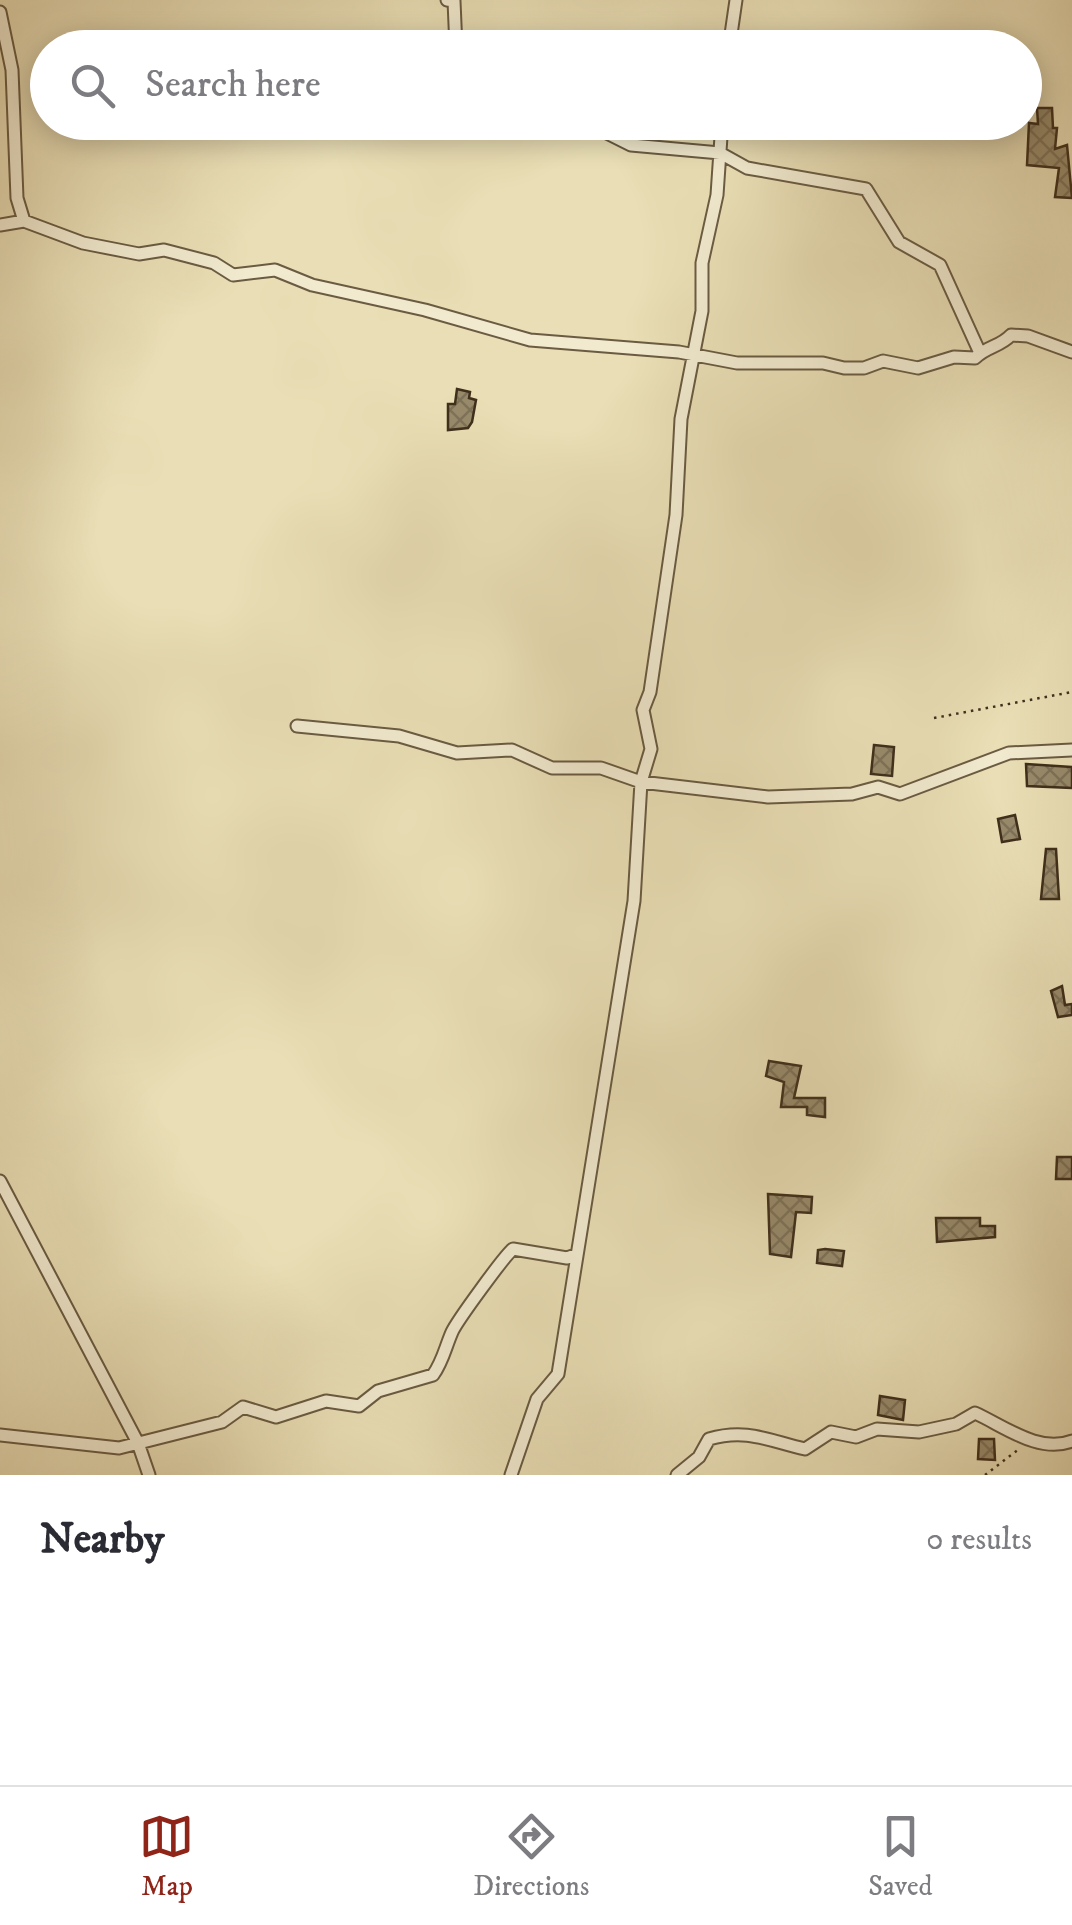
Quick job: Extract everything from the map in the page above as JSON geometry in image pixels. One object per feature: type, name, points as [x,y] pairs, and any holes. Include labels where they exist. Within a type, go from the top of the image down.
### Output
[{"type":"street","points":[[447,0],[454,2],[455,30]]},
{"type":"street","points":[[732,30],[736,0]]},
{"type":"street","points":[[0,12],[12,70],[17,198],[24,221]]},
{"type":"street","points":[[620,140],[631,145],[720,154],[746,168],[831,186],[866,189],[898,242],[940,265],[980,353]]},
{"type":"street","points":[[510,1475],[537,1399],[558,1374],[634,901],[641,782],[651,749],[643,710],[650,692],[676,514],[681,419],[694,355],[721,140]]},
{"type":"street","points":[[0,225],[24,221],[83,244],[140,254],[164,250],[214,263],[233,275],[275,270],[312,285],[425,310],[530,340],[694,355],[737,363],[824,363],[864,368],[882,361],[918,368],[980,353],[1002,344],[1010,334],[1028,336],[1072,352]]},
{"type":"street","points":[[298,726],[398,736],[457,753],[512,750],[552,768],[602,768],[641,782],[768,797],[852,794],[878,787],[900,794],[1009,754],[1072,750]]},
{"type":"street","points":[[0,1181],[138,1443],[149,1475]]},
{"type":"street","points":[[0,1434],[119,1448],[222,1422],[244,1406],[276,1416],[326,1401],[359,1406],[378,1391],[433,1376],[452,1332],[490,1281],[502,1257],[513,1249],[576,1255]]},
{"type":"street","points":[[677,1475],[698,1457],[709,1439],[735,1432],[769,1436],[805,1448],[831,1432],[856,1438],[877,1429],[919,1432],[956,1424],[975,1413],[1032,1440],[1061,1446],[1072,1441]]},
{"type":"path","points":[[934,718],[1072,692]]},
{"type":"path","points":[[985,1475],[1032,1440]]},
{"type":"building","points":[[1042,108],[1052,108],[1053,128],[1057,128],[1055,149],[1067,145],[1072,198],[1055,197],[1059,168],[1027,165],[1028,140],[1042,140]]},
{"type":"building","points":[[457,389],[470,392],[469,398],[476,400],[472,422],[468,428],[448,430],[448,404],[455,404]]},
{"type":"building","points":[[874,745],[894,747],[892,776],[871,774]]},
{"type":"building","points":[[1026,764],[1072,767],[1072,788],[1027,786]]},
{"type":"building","points":[[1015,815],[1020,839],[1002,842],[998,819]]},
{"type":"building","points":[[1046,849],[1056,849],[1059,899],[1041,899]]},
{"type":"building","points":[[1062,986],[1065,1005],[1072,1004],[1072,1015],[1058,1017],[1051,991]]},
{"type":"building","points":[[769,1061],[801,1066],[794,1098],[825,1098],[825,1117],[807,1115],[807,1107],[781,1107],[784,1082],[766,1076]]},
{"type":"building","points":[[1057,1157],[1072,1157],[1072,1179],[1056,1179]]},
{"type":"building","points":[[768,1194],[812,1197],[811,1213],[796,1212],[791,1257],[770,1254]]},
{"type":"building","points":[[936,1218],[980,1218],[980,1226],[995,1226],[995,1237],[937,1242]]},
{"type":"building","points":[[818,1250],[844,1251],[842,1266],[817,1263]]},
{"type":"building","points":[[880,1396],[905,1400],[903,1420],[878,1415]]},
{"type":"building","points":[[979,1439],[994,1439],[995,1460],[978,1459]]}]
